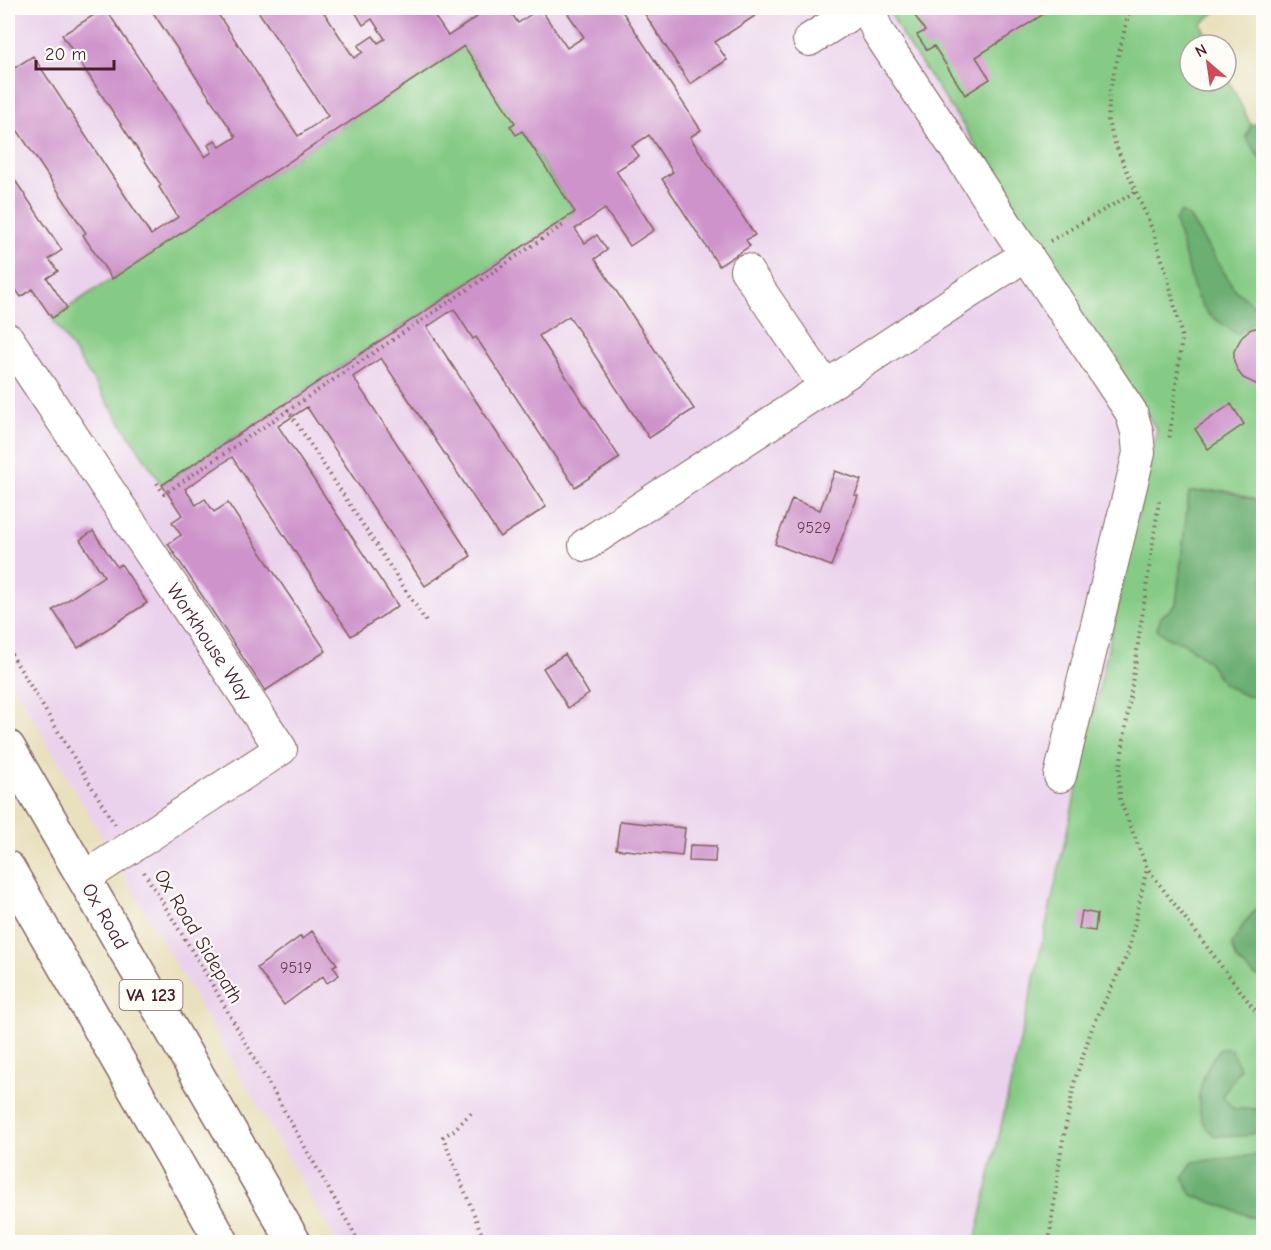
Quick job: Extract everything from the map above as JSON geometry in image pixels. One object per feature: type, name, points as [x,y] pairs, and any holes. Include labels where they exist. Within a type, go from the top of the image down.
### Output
[{"type":"highway","name":"Ox Road","points":[[8,747],[294,1242]]},
{"type":"highway","name":"VA 123","points":[[8,868],[222,1242]]},
{"type":"street","points":[[809,40],[860,8]]},
{"type":"street","points":[[868,8],[878,32],[1131,412],[1137,432],[1139,453],[1060,776]]},
{"type":"street","points":[[585,545],[1027,254]]},
{"type":"street","points":[[746,270],[825,386]]},
{"type":"street","name":"Workhouse Way","points":[[8,339],[281,749],[84,878]]},
{"type":"path","points":[[1130,8],[1110,89],[1108,121],[1114,141],[1152,231],[1167,275],[1182,337],[1168,442]]},
{"type":"path","points":[[1027,254],[1135,192]]},
{"type":"path","points":[[157,483],[164,494],[563,225]]},
{"type":"path","points":[[284,404],[427,623]]},
{"type":"path","points":[[1160,496],[1119,772],[1120,800],[1147,868],[1263,1022]]},
{"type":"path","name":"Ox Road Sidepath","points":[[8,649],[208,977],[359,1242]]},
{"type":"path","points":[[1049,1242],[1061,1150],[1075,1080],[1092,1028],[1128,953],[1147,868]]},
{"type":"path","points":[[471,1113],[454,1130],[443,1137],[485,1242]]},
{"type":"shaded area","points":[[8,8],[888,8],[903,37],[961,122],[1157,430],[975,1242],[337,1242],[8,677]]},
{"type":"green space","points":[[888,8],[1220,8],[1201,24],[1205,33],[1178,33],[1178,93],[1235,93],[1251,125],[1246,138],[1263,163],[1263,513],[1255,500],[1225,491],[1189,492],[1176,605],[1161,617],[1167,638],[1183,642],[1208,661],[1223,684],[1246,696],[1263,697],[1263,902],[1245,922],[1232,945],[1255,976],[1263,977],[1263,1115],[1256,1109],[1234,1109],[1222,1096],[1240,1069],[1198,1099],[1261,1131],[1263,1126],[1263,1154],[1234,1158],[1192,1195],[1258,1219],[1263,1224],[1263,1242],[975,1242],[1157,430],[961,122],[903,37]],"holes":[[[1189,218],[1235,290],[1255,306],[1237,334],[1208,314]]]},
{"type":"green space","points":[[464,46],[575,212],[162,485],[52,318]]},
{"type":"green space","points":[[1264,122],[1263,163],[1246,138],[1251,125]]},
{"type":"green space","points":[[1181,212],[1190,218],[1235,290],[1255,306],[1258,319],[1237,334],[1208,314],[1196,296],[1175,221]]},
{"type":"green space","points":[[1225,491],[1255,500],[1263,513],[1263,697],[1246,696],[1223,684],[1208,661],[1183,642],[1167,638],[1157,629],[1161,617],[1176,605],[1189,492]]},
{"type":"green space","points":[[1263,902],[1263,977],[1255,976],[1237,960],[1232,945],[1245,922]]},
{"type":"green space","points":[[1220,1049],[1231,1049],[1240,1069],[1222,1096],[1234,1109],[1256,1109],[1263,1115],[1261,1131],[1244,1136],[1215,1136],[1205,1126],[1199,1106],[1199,1096],[1204,1076]]},
{"type":"green space","points":[[1263,1154],[1263,1224],[1258,1219],[1192,1195],[1183,1178],[1193,1162]]},
{"type":"building","points":[[105,8],[205,157],[212,152],[208,145],[215,140],[220,147],[236,137],[150,8],[214,8],[298,136],[328,116],[256,8],[321,8],[354,58],[363,52],[358,46],[373,36],[378,43],[385,39],[372,19],[363,25],[354,10],[357,8],[429,8],[448,36],[477,17],[472,11],[477,8],[508,8],[518,23],[540,8],[567,48],[584,37],[564,8],[620,8],[701,130],[690,137],[755,235],[746,240],[750,246],[719,266],[662,179],[673,172],[649,135],[632,146],[639,156],[616,171],[654,230],[630,246],[605,209],[575,229],[585,243],[597,235],[607,250],[595,259],[694,409],[649,438],[569,316],[539,336],[620,458],[575,487],[476,337],[473,339],[454,309],[427,327],[546,507],[500,537],[381,358],[353,377],[471,556],[425,586],[307,407],[278,426],[398,606],[351,636],[232,457],[185,489],[196,505],[205,499],[214,512],[228,503],[326,651],[265,691],[168,544],[181,535],[172,522],[182,515],[162,485],[575,212],[522,131],[516,135],[510,126],[515,123],[464,46],[112,279],[83,235],[86,233],[8,116],[8,72],[33,56],[151,235],[178,217],[159,187],[161,185],[62,35]]},
{"type":"building","points":[[641,8],[767,8],[715,42],[727,60],[690,84]]},
{"type":"building","points":[[910,8],[1011,8],[1013,11],[1019,8],[1049,8],[1050,10],[976,57],[990,79],[965,95],[934,46],[927,50],[917,35],[925,31]]},
{"type":"building","points":[[8,170],[62,250],[49,259],[58,271],[47,278],[67,308],[52,318],[32,289],[21,297],[12,284],[8,288]]},
{"type":"building","points":[[1264,327],[1264,386],[1243,378],[1234,361],[1234,351],[1243,335],[1251,329]]},
{"type":"building","points":[[1231,404],[1244,424],[1208,449],[1195,429]]},
{"type":"building","points":[[835,471],[861,480],[855,495],[858,496],[831,566],[775,544],[792,499],[820,510]]},
{"type":"building","points":[[93,531],[117,567],[121,564],[147,603],[78,648],[53,610],[104,576],[80,540]]},
{"type":"building","points":[[565,654],[589,694],[568,708],[543,668]]},
{"type":"building","points":[[620,821],[685,828],[682,856],[616,849]]},
{"type":"building","points":[[690,845],[716,846],[715,862],[689,861]]},
{"type":"building","points":[[1082,911],[1097,914],[1095,931],[1079,929]]},
{"type":"building","points":[[312,931],[337,964],[333,966],[339,975],[327,983],[323,976],[284,1005],[257,968],[301,936],[302,939]]}]
